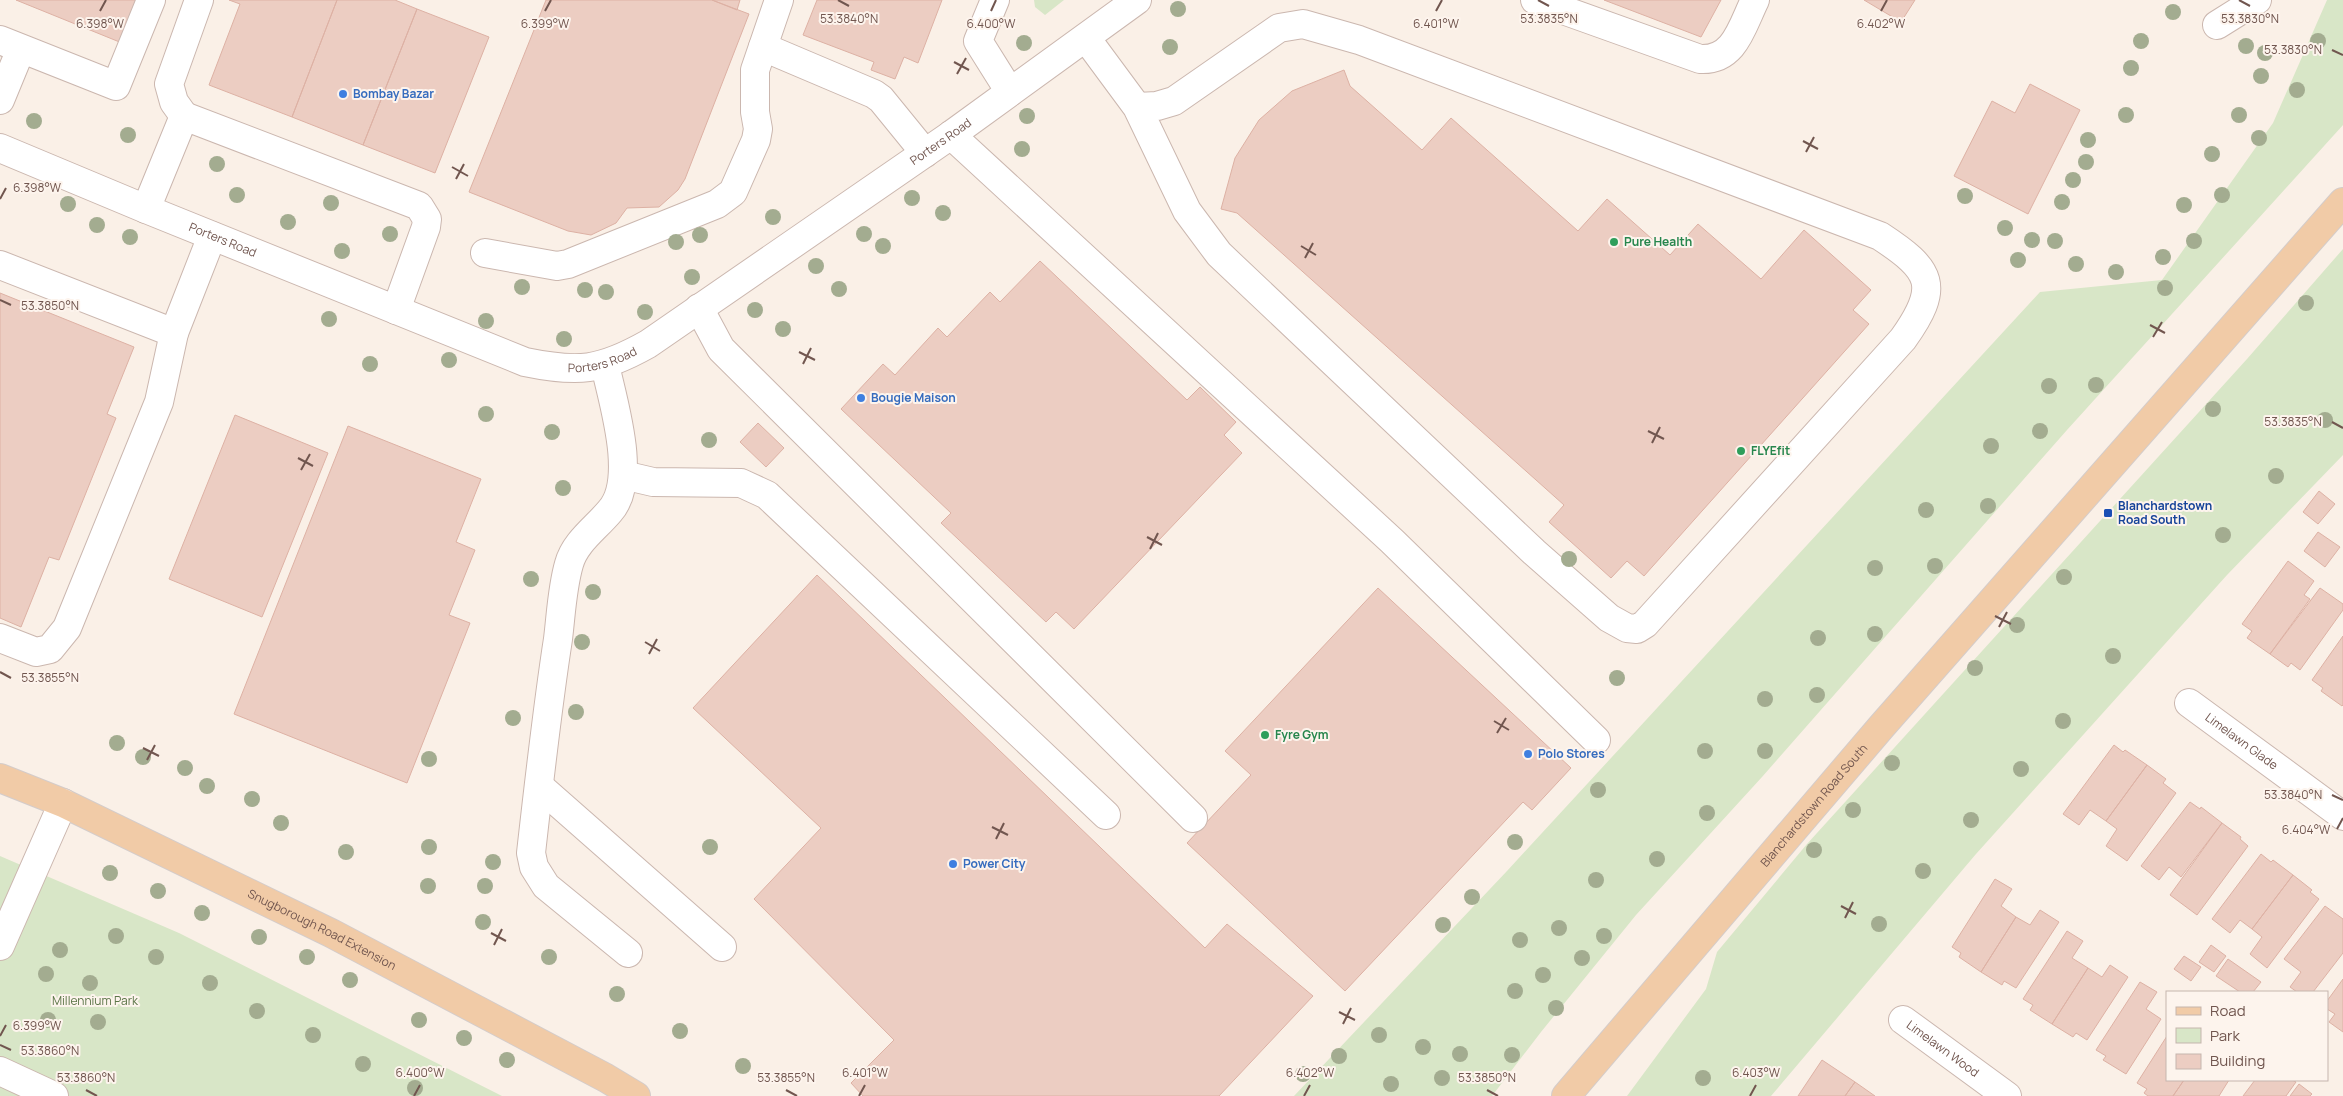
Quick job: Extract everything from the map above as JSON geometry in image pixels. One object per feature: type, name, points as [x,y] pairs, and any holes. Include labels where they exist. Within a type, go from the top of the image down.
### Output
[{"type":"main road","name":"Blanchardstown Road South","points":[[1566,1096],[1882,726],[2343,202]]},
{"type":"main road","name":"Snugborough Road Extension","points":[[0,778],[63,803],[331,933],[606,1078],[636,1096]]},
{"type":"street","points":[[0,100],[11,44],[116,86],[151,0]]},
{"type":"street","points":[[199,0],[169,84],[174,102],[184,116],[419,206],[427,219],[426,227],[396,310]]},
{"type":"street","points":[[484,253],[557,266],[568,264],[717,204],[726,198],[739,180],[756,140],[758,129],[755,112],[755,70],[779,0]]},
{"type":"street","points":[[995,0],[978,41],[1010,92]]},
{"type":"street","name":"Porters Road","points":[[0,148],[146,210],[525,362],[560,369],[582,369],[605,365],[648,344],[951,135],[1137,0]]},
{"type":"street","points":[[1535,0],[1700,59],[1710,59],[1725,54],[1733,44],[1755,0]]},
{"type":"street","points":[[2217,25],[2257,0]]},
{"type":"street","points":[[1086,38],[1137,107],[1187,211],[1219,254],[1534,552],[1609,618],[1627,628],[1637,628],[1646,624],[1903,339],[1924,307],[1927,290],[1923,271],[1907,254],[1880,236],[1359,40],[1303,24],[1279,28],[1174,101],[1157,106],[1137,107]]},
{"type":"street","points":[[763,47],[874,94],[881,99],[925,153]]},
{"type":"street","points":[[146,210],[184,116]]},
{"type":"street","points":[[951,135],[1392,541],[1596,740]]},
{"type":"street","points":[[0,638],[36,652],[50,649],[67,628],[159,402],[174,333],[212,236]]},
{"type":"street","points":[[0,266],[174,333]]},
{"type":"street","points":[[698,308],[721,348],[1193,818]]},
{"type":"street","points":[[605,365],[616,417],[623,475],[620,495],[612,510],[582,541],[569,565],[531,853],[534,867],[546,886],[628,953]]},
{"type":"street","points":[[623,475],[654,482],[741,483],[767,495],[1106,815]]},
{"type":"street","name":"Limelawn Glade","points":[[2189,703],[2343,816]]},
{"type":"street","points":[[539,786],[722,947]]},
{"type":"street","points":[[0,946],[40,860],[63,803]]},
{"type":"street","name":"Limelawn Wood","points":[[1903,1020],[2007,1096]]},
{"type":"street","points":[[0,1071],[54,1096]]},
{"type":"green space","points":[[1034,0],[1064,0],[1045,15],[1035,7]]},
{"type":"green space","points":[[2327,0],[2343,0],[2343,125],[2067,430],[1762,777],[1636,915],[1541,1032],[1492,1096],[1294,1096],[1507,871],[2040,292],[2162,280],[2273,123]]},
{"type":"green space","points":[[2343,249],[2343,455],[2227,575],[1976,854],[1771,1096],[1627,1096],[1706,989],[1717,952],[1807,844],[2247,359]]},
{"type":"green space","name":"Millennium Park","points":[[0,856],[179,933],[502,1096],[0,1096]]},
{"type":"building","points":[[16,0],[139,0],[122,43]]},
{"type":"building","points":[[229,0],[337,0],[292,117],[209,85],[240,4]]},
{"type":"building","points":[[337,0],[395,0],[417,9],[363,145],[292,117]]},
{"type":"building","points":[[546,0],[712,0],[749,14],[685,179],[678,190],[659,207],[627,208],[616,223],[591,235],[568,231],[469,192]]},
{"type":"building","points":[[712,0],[740,0],[737,10]]},
{"type":"building","points":[[817,0],[942,0],[918,63],[904,57],[895,79],[871,70],[874,62],[803,35]]},
{"type":"building","points":[[1604,0],[1721,0],[1701,37]]},
{"type":"building","points":[[1864,0],[1915,0],[1901,22]]},
{"type":"building","points":[[417,9],[489,37],[435,173],[363,145]]},
{"type":"building","points":[[1344,70],[1350,86],[1422,150],[1451,118],[1578,231],[1607,199],[1670,255],[1698,224],[1761,279],[1804,230],[1871,290],[1853,310],[1869,324],[1644,576],[1627,561],[1611,578],[1549,522],[1564,505],[1237,213],[1221,209],[1235,158],[1259,120],[1292,91]]},
{"type":"building","points":[[2030,84],[2080,110],[2028,214],[1954,176],[1992,101],[2015,113]]},
{"type":"building","points":[[1040,261],[1187,400],[1200,387],[1236,422],[1224,435],[1242,453],[1074,629],[1056,612],[1046,622],[941,523],[951,513],[841,409],[883,364],[895,375],[938,328],[947,337],[990,292],[1000,302]]},
{"type":"building","points":[[0,293],[134,347],[107,414],[116,418],[59,560],[49,557],[21,627],[0,618]]},
{"type":"building","points":[[235,415],[328,453],[262,617],[169,579]]},
{"type":"building","points":[[758,423],[784,448],[766,467],[740,442]]},
{"type":"building","points":[[348,426],[481,479],[456,542],[475,550],[449,615],[470,623],[407,783],[234,714]]},
{"type":"building","points":[[2319,491],[2335,504],[2318,524],[2303,512]]},
{"type":"building","points":[[2318,532],[2340,547],[2325,567],[2304,551]]},
{"type":"building","points":[[2288,561],[2314,581],[2304,595],[2310,599],[2270,654],[2247,638],[2252,631],[2242,624]]},
{"type":"building","name":"Power City","points":[[817,575],[1205,948],[1227,924],[1313,996],[1219,1096],[863,1096],[851,1083],[894,1040],[754,899],[821,828],[693,708]]},
{"type":"building","points":[[1378,588],[1571,768],[1532,810],[1523,802],[1345,991],[1187,843],[1251,775],[1225,751]]},
{"type":"building","points":[[2320,588],[2343,604],[2343,610],[2300,670],[2291,663],[2288,667],[2270,654]]},
{"type":"building","points":[[2343,636],[2342,706],[2321,691],[2323,688],[2312,680]]},
{"type":"building","points":[[2114,745],[2147,765],[2106,821],[2090,810],[2079,825],[2063,814]]},
{"type":"building","points":[[2147,765],[2166,779],[2163,783],[2176,793],[2127,861],[2106,846],[2117,829],[2106,821]]},
{"type":"building","points":[[2190,802],[2200,809],[2201,807],[2222,823],[2181,877],[2169,867],[2159,880],[2141,866]]},
{"type":"building","points":[[2222,823],[2241,837],[2240,839],[2248,846],[2197,915],[2170,895]]},
{"type":"building","points":[[2261,854],[2271,862],[2273,860],[2293,875],[2252,929],[2240,920],[2230,933],[2212,919]]},
{"type":"building","points":[[2293,875],[2312,890],[2310,892],[2319,899],[2267,968],[2250,954],[2262,937],[2252,929]]},
{"type":"building","points":[[1995,879],[2012,889],[2001,906],[2016,917],[1981,972],[1959,957],[1961,953],[1952,947]]},
{"type":"building","points":[[2325,906],[2343,919],[2343,953],[2314,991],[2296,991],[2290,987],[2301,972],[2284,959]]},
{"type":"building","points":[[2040,910],[2059,922],[2016,988],[2004,981],[2002,985],[1981,972],[2016,917],[2030,925]]},
{"type":"building","points":[[2067,931],[2083,941],[2072,958],[2088,968],[2052,1024],[2030,1010],[2033,1005],[2023,999]]},
{"type":"building","points":[[2211,945],[2226,956],[2214,972],[2199,962]]},
{"type":"building","points":[[2184,956],[2201,967],[2191,981],[2174,969]]},
{"type":"building","points":[[2228,959],[2261,982],[2254,991],[2238,991],[2216,976]]},
{"type":"building","points":[[2110,965],[2128,977],[2087,1040],[2076,1033],[2073,1037],[2052,1024],[2088,968],[2102,977]]},
{"type":"building","points":[[2343,979],[2343,1032],[2329,1022],[2335,1014],[2328,1010],[2328,1000]]},
{"type":"building","points":[[2140,982],[2157,992],[2146,1009],[2161,1019],[2126,1074],[2103,1060],[2106,1056],[2096,1050]]},
{"type":"building","points":[[2166,1038],[2166,1081],[2183,1081],[2173,1096],[2148,1096],[2144,1093],[2147,1089],[2137,1083]]},
{"type":"building","points":[[1822,1060],[1855,1082],[1845,1096],[1798,1096]]},
{"type":"building","points":[[2183,1081],[2228,1081],[2219,1096],[2173,1096]]},
{"type":"building","points":[[2254,1081],[2296,1082],[2286,1096],[2243,1096]]},
{"type":"building","points":[[1855,1082],[1875,1096],[1845,1096]]},
{"type":"building","points":[[2299,1084],[2312,1094],[2310,1096],[2290,1096]]},
{"type":"place","name":"Bombay Bazar","points":[[343,94]]},
{"type":"place","name":"Pure Health","points":[[1614,242]]},
{"type":"place","name":"Bougie Maison","points":[[861,398]]},
{"type":"place","name":"FLYEfit","points":[[1741,451]]},
{"type":"place","name":"Blanchardstown Road South","points":[[2108,513]]},
{"type":"place","name":"Fyre Gym","points":[[1265,735]]},
{"type":"place","name":"Polo Stores","points":[[1528,754]]},
{"type":"place","name":"Power City","points":[[953,864]]}]
